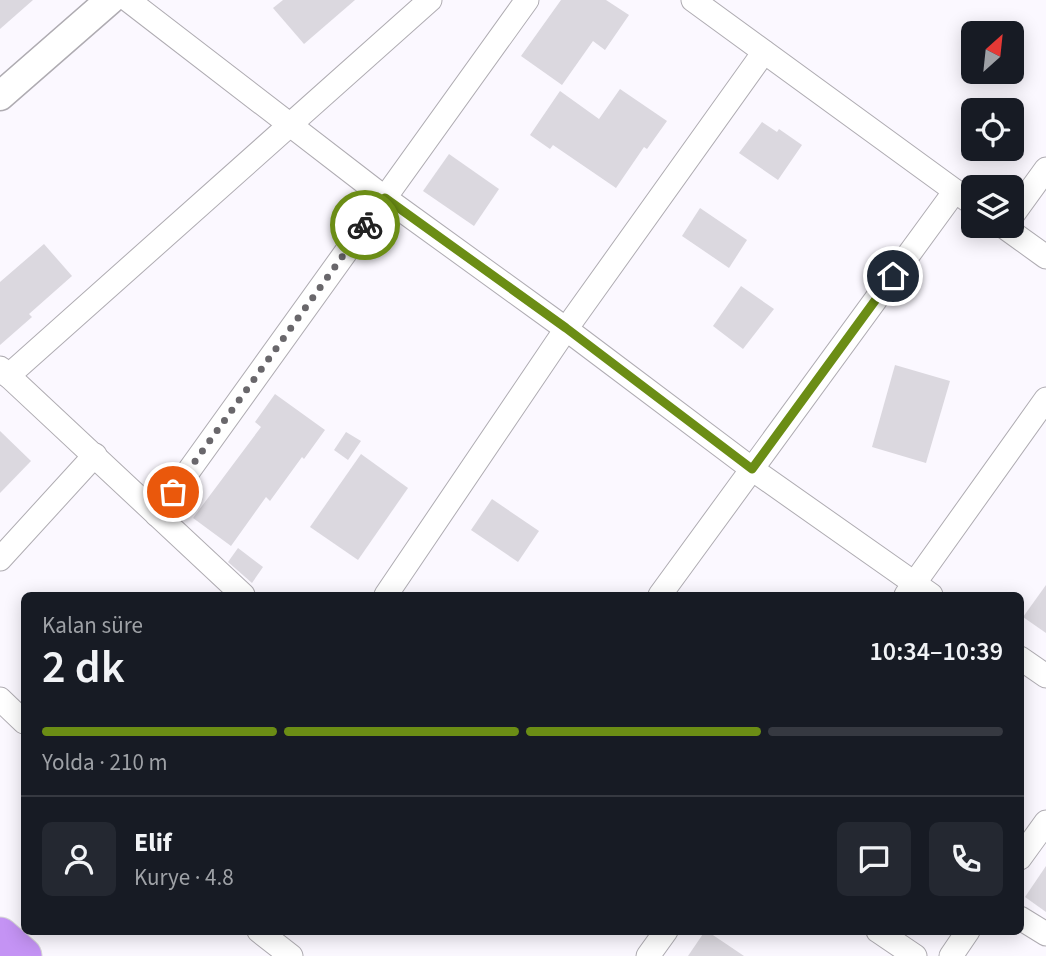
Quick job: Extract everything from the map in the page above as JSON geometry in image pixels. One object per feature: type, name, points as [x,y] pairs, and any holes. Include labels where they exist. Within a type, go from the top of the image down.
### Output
[{"type":"highway","points":[[0,936],[23,956]]},
{"type":"street","points":[[0,96],[110,0]]},
{"type":"street","points":[[128,0],[385,198],[566,328],[917,591],[1046,399]]},
{"type":"street","points":[[240,592],[4,372],[430,0]]},
{"type":"street","points":[[157,514],[527,0]]},
{"type":"street","points":[[693,0],[961,195]]},
{"type":"street","points":[[388,592],[566,328],[764,52]]},
{"type":"street","points":[[1024,199],[1046,169]]},
{"type":"street","points":[[662,592],[752,469],[961,201]]},
{"type":"street","points":[[1020,238],[1046,257]]},
{"type":"street","points":[[0,559],[95,455]]},
{"type":"street","points":[[1024,661],[1046,676]]},
{"type":"street","points":[[0,699],[21,719]]},
{"type":"street","points":[[1024,852],[1046,822]]},
{"type":"street","points":[[1024,920],[1046,933]]},
{"type":"street","points":[[264,935],[291,956]]},
{"type":"street","points":[[648,956],[663,935]]},
{"type":"street","points":[[884,935],[915,956]]},
{"type":"street","points":[[951,956],[965,935]]},
{"type":"building","points":[[0,0],[33,0],[0,29]]},
{"type":"building","points":[[283,0],[355,0],[304,44],[273,8]]},
{"type":"building","points":[[561,0],[606,0],[629,15],[605,50],[593,41],[562,85],[521,56]]},
{"type":"building","points":[[620,89],[667,121],[647,149],[644,147],[616,188],[553,145],[550,149],[530,135],[560,91],[599,119]]},
{"type":"building","points":[[762,122],[777,132],[779,129],[802,145],[778,180],[739,153]]},
{"type":"building","points":[[449,154],[499,189],[474,226],[423,191]]},
{"type":"building","points":[[700,208],[747,240],[729,268],[682,236]]},
{"type":"building","points":[[44,244],[72,276],[29,314],[32,317],[0,345],[0,282]]},
{"type":"building","points":[[741,286],[774,309],[743,349],[713,326]]},
{"type":"building","points":[[895,365],[950,381],[926,463],[872,447]]},
{"type":"building","points":[[275,394],[325,430],[270,501],[266,497],[231,546],[193,518],[261,427],[255,422]]},
{"type":"building","points":[[0,431],[31,461],[0,493]]},
{"type":"building","points":[[346,432],[361,441],[348,460],[334,450]]},
{"type":"building","points":[[361,454],[408,488],[358,560],[310,527]]},
{"type":"building","points":[[492,499],[539,531],[518,562],[471,530]]},
{"type":"building","points":[[238,548],[263,567],[252,583],[228,562]]},
{"type":"building","points":[[1046,585],[1046,633],[1024,616]]},
{"type":"building","points":[[1046,866],[1046,912],[1025,897]]},
{"type":"building","points":[[702,935],[713,935],[744,956],[688,956]]},
{"type":"way so far","points":[[173,492],[365,225]]},
{"type":"route","points":[[365,225],[385,198],[566,328],[752,469],[893,276]]}]
